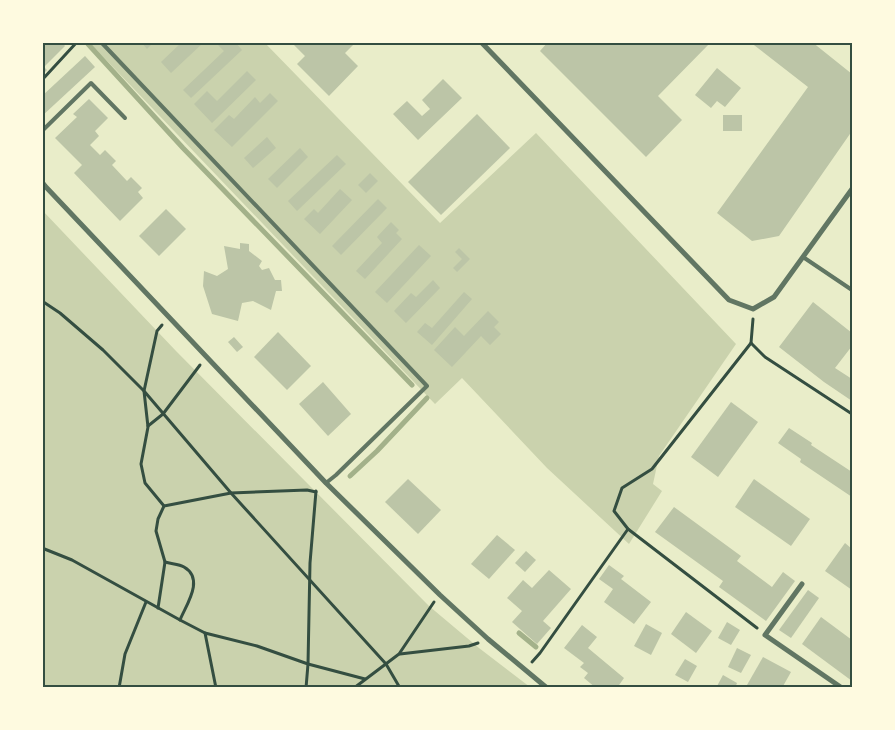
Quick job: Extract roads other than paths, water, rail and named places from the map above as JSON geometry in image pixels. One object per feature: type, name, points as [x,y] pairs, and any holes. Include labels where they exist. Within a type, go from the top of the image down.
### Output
[{"type":"street","points":[[482,42],[729,300],[753,309],[774,296],[852,189]]},
{"type":"street","points":[[42,182],[326,483],[440,595],[488,639],[547,688]]},
{"type":"street","points":[[802,584],[765,635],[842,688]]},
{"type":"lane","points":[[101,42],[426,386],[326,483]]},
{"type":"lane","points":[[42,131],[91,83],[125,118]]},
{"type":"lane","points":[[803,257],[852,290]]},
{"type":"waterway","points":[[88,44],[183,148],[412,385]]},
{"type":"waterway","points":[[350,476],[377,451],[427,398]]},
{"type":"waterway","points":[[519,633],[536,647]]}]
